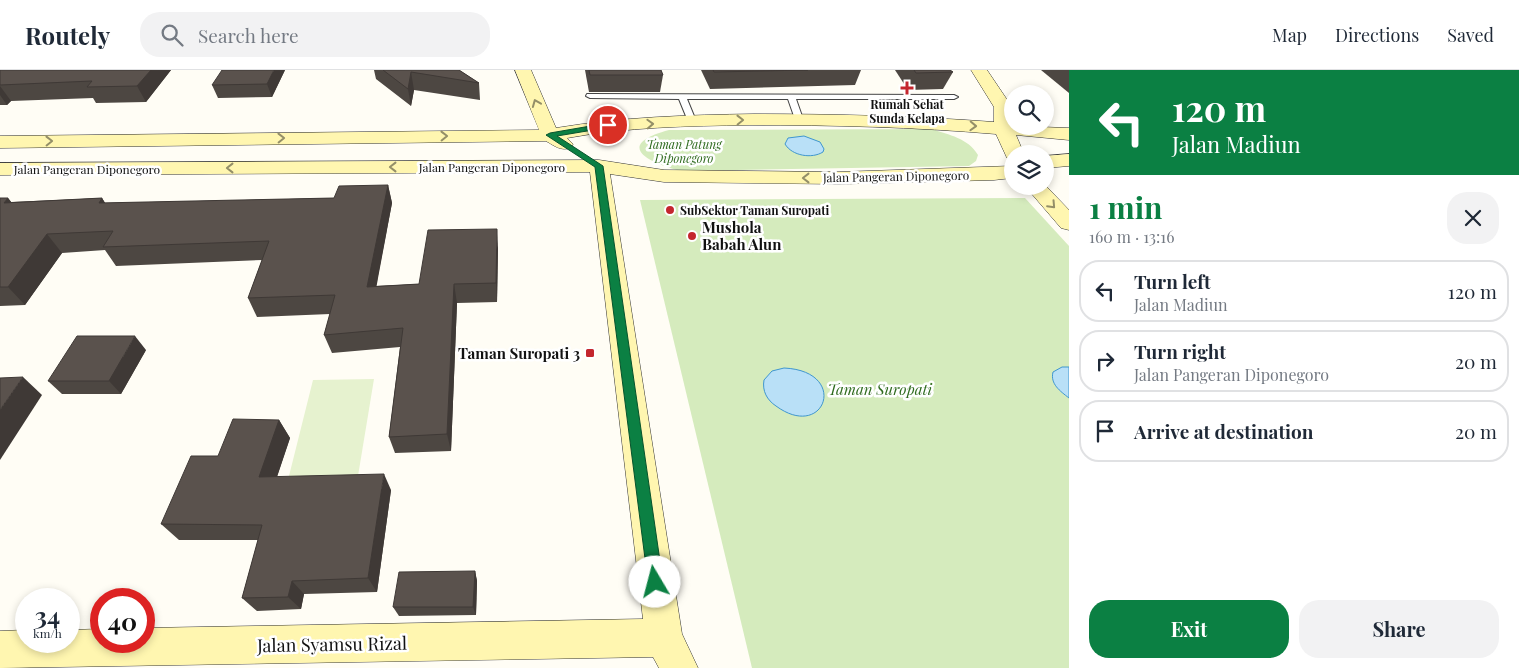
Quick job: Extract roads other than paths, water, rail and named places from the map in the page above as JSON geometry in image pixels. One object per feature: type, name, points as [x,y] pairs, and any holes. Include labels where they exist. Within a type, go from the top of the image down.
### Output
[{"type":"main road","points":[[523,70],[550,135],[599,166],[672,653]]},
{"type":"main road","points":[[980,70],[1003,107],[1003,127],[1010,145]]},
{"type":"main road","name":"Jalan Pangeran Diponegoro","points":[[0,142],[550,135],[608,125],[799,119],[1003,127],[1069,134]]},
{"type":"main road","points":[[1054,161],[1069,160]]},
{"type":"main road","name":"Jalan Pangeran Diponegoro","points":[[0,170],[599,166],[664,176],[838,178],[1004,173]]},
{"type":"main road","points":[[1043,195],[1069,223]]},
{"type":"main road","name":"Jalan Syamsu Rizal","points":[[0,650],[672,653]]},
{"type":"lane","points":[[590,96],[954,97]]},
{"type":"lane","points":[[682,97],[692,121]]},
{"type":"lane","points":[[791,97],[799,119]]},
{"type":"water","points":[[804,136],[820,142],[824,149],[823,152],[808,156],[797,154],[785,144],[788,138]]},
{"type":"water","points":[[1062,367],[1069,367],[1069,398],[1056,387],[1052,376],[1053,372]]},
{"type":"water","points":[[784,368],[805,372],[817,380],[823,391],[823,402],[817,411],[807,416],[793,415],[770,401],[764,388],[764,380],[772,371]]},
{"type":"place","name":"Rumah Sehat Sunda Kelapa","points":[[907,88]]},
{"type":"place","name":"SubSektor Taman Suropati","points":[[670,210]]},
{"type":"place","name":"Mushola Babah Alun","points":[[692,236]]},
{"type":"place","name":"Taman Suropati 3","points":[[590,353]]},
{"type":"park label","name":"Taman Patung Diponegoro","points":[[684,151]]},
{"type":"park label","name":"Taman Suropati","points":[[880,389]]}]
